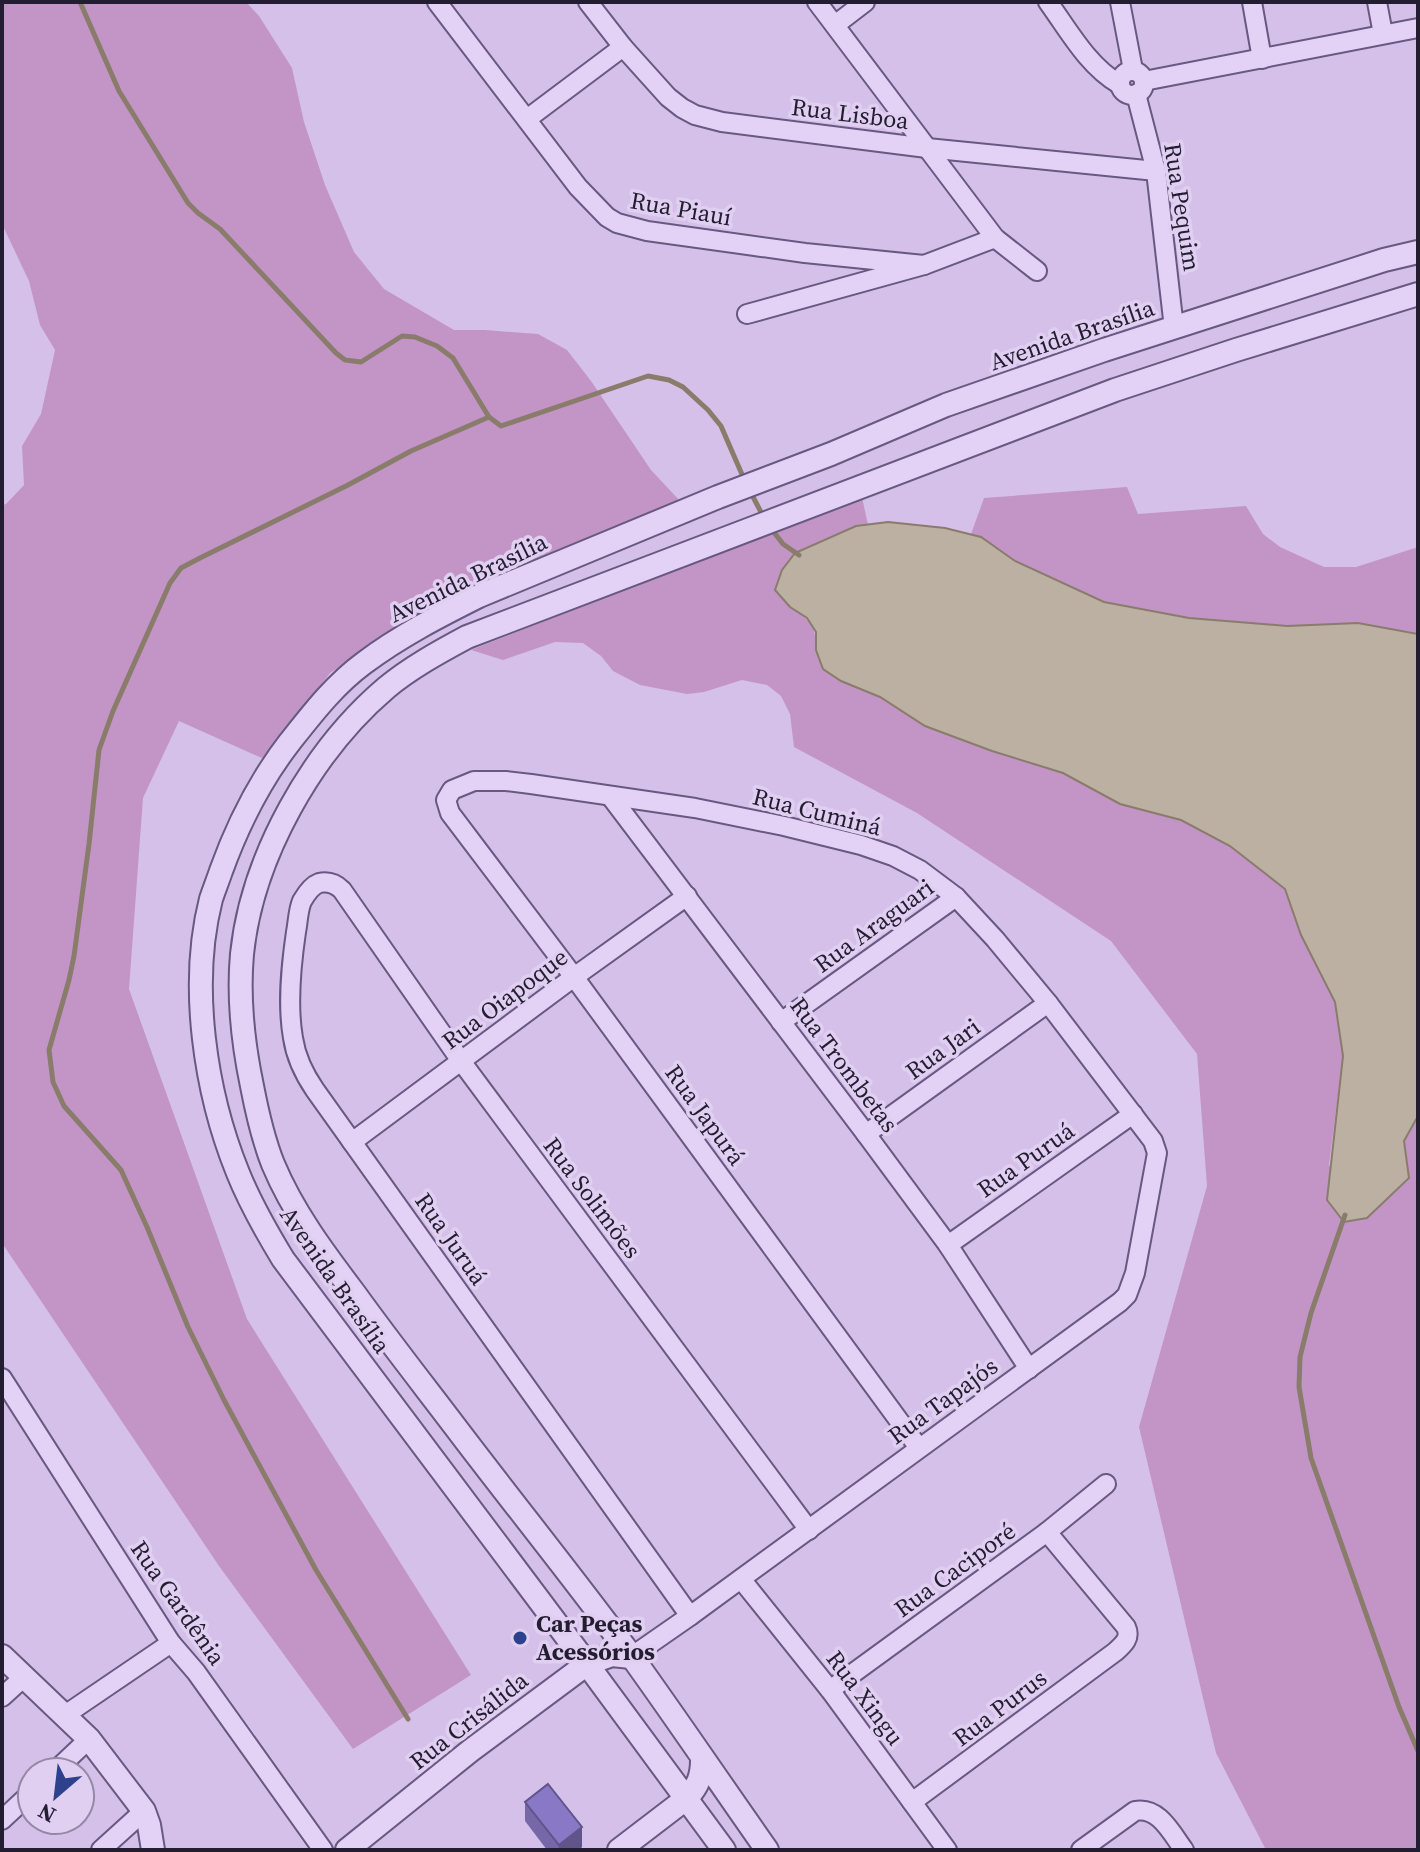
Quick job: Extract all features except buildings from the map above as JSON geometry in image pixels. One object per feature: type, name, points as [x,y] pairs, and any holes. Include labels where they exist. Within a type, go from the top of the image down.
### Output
[{"type":"street","name":"Rua Piauí","points":[[437,2],[578,187],[617,223],[647,231],[805,253],[924,265]]},
{"type":"street","name":"Rua Lisboa","points":[[588,2],[668,97],[682,108],[707,119],[927,148],[1156,171]]},
{"type":"street","points":[[817,2],[995,238],[1037,271]]},
{"type":"street","points":[[835,25],[865,2]]},
{"type":"street","points":[[1048,2],[1096,67],[1133,82],[1418,28]]},
{"type":"street","name":"Rua Pequim","points":[[1120,2],[1133,82],[1156,171],[1174,328]]},
{"type":"street","points":[[1252,2],[1262,59]]},
{"type":"street","points":[[1377,2],[1383,34]]},
{"type":"street","points":[[527,119],[623,47]]},
{"type":"street","points":[[747,314],[924,265],[995,238]]},
{"type":"street","points":[[1384,260],[1418,238]]},
{"type":"street","name":"Avenida Brasília","points":[[724,1850],[308,1294],[260,1220],[238,1174],[222,1129],[212,1085],[203,1023],[201,971],[211,899],[247,809],[265,776],[321,702],[361,665],[403,635],[466,602],[946,405],[1104,350],[1384,260],[1418,252]]},
{"type":"street","name":"Avenida Brasília","points":[[767,1850],[631,1657],[378,1325],[316,1242],[290,1201],[272,1161],[259,1117],[241,1011],[242,954],[251,900],[267,852],[287,813],[345,727],[386,688],[438,652],[467,637],[1115,390],[1418,294]]},
{"type":"street","name":"Rua Cuminá","points":[[450,813],[446,805],[447,795],[452,790],[474,781],[506,781],[695,808],[784,826],[893,856],[920,870],[956,897],[1048,1003],[1133,1114]]},
{"type":"street","name":"Rua Trombetas","points":[[611,797],[948,1245],[1029,1369]]},
{"type":"street","name":"Rua Japurá","points":[[450,813],[919,1448]]},
{"type":"street","name":"Rua Juruá","points":[[342,890],[337,885],[320,883],[312,887],[302,902],[292,961],[292,1036],[303,1071],[690,1616]]},
{"type":"street","name":"Rua Solimões","points":[[342,890],[461,1061],[809,1530]]},
{"type":"street","name":"Rua Oiapoque","points":[[352,1142],[687,896]]},
{"type":"street","name":"Rua Araguari","points":[[781,1022],[956,897]]},
{"type":"street","name":"Rua Jari","points":[[866,1134],[1048,1003]]},
{"type":"street","name":"Rua Tapajós","points":[[631,1657],[1120,1302],[1132,1284],[1157,1153],[1156,1145],[1133,1114]]},
{"type":"street","name":"Rua Puruá","points":[[948,1245],[1133,1114]]},
{"type":"street","name":"Rua Gardênia","points":[[2,1378],[171,1643],[196,1672],[323,1850]]},
{"type":"street","name":"Rua Caciporé","points":[[830,1690],[1047,1532],[1106,1484]]},
{"type":"street","name":"Rua Purus","points":[[912,1802],[1115,1652],[1128,1638],[1126,1627],[1047,1532]]},
{"type":"street","name":"Rua Xingu","points":[[741,1579],[830,1690],[947,1850]]},
{"type":"street","points":[[65,1715],[171,1643]]},
{"type":"street","name":"Rua Crisálida","points":[[347,1850],[470,1751],[587,1664],[612,1655],[631,1657]]},
{"type":"street","points":[[2,1656],[89,1739],[144,1811],[153,1850]]},
{"type":"street","points":[[2,1697],[24,1677]]},
{"type":"street","points":[[71,1756],[89,1739]]},
{"type":"street","points":[[619,1850],[687,1798],[701,1776],[702,1760]]},
{"type":"street","points":[[1081,1850],[1135,1811],[1147,1810],[1160,1818],[1184,1850]]},
{"type":"street","points":[[101,1850],[144,1811]]},
{"type":"shaded area","points":[[2,2],[246,2],[259,16],[292,68],[304,122],[325,185],[354,252],[384,289],[454,330],[538,334],[567,350],[651,470],[681,502],[438,600],[330,673],[264,759],[179,721],[143,798],[129,989],[247,1319],[471,1675],[353,1749],[219,1566],[2,1243],[2,505],[24,485],[22,446],[41,414],[55,350],[40,325],[29,281],[2,224]]},
{"type":"shaded area","points":[[1127,487],[1138,514],[1246,506],[1263,534],[1280,547],[1324,567],[1356,567],[1418,547],[1418,634],[1358,623],[1287,626],[1189,618],[1104,602],[1015,561],[981,537],[971,534],[984,498]]},
{"type":"shaded area","points":[[862,497],[868,525],[856,526],[795,553],[790,607],[811,624],[816,650],[926,726],[1063,773],[1120,804],[1181,820],[1230,846],[1285,889],[1301,935],[1335,1002],[1343,1056],[1329,1165],[1367,1218],[1385,1199],[1404,1141],[1418,1116],[1418,1850],[1266,1850],[1216,1753],[1139,1427],[1207,1186],[1197,1054],[1111,941],[917,813],[794,747],[790,714],[781,696],[767,685],[742,680],[687,694],[640,685],[613,671],[601,656],[583,643],[555,642],[503,660],[471,650]]},
{"type":"shaded area","points":[[888,522],[945,528],[981,537],[1015,561],[1104,602],[1189,618],[1287,626],[1358,623],[1418,634],[1418,1116],[1404,1141],[1409,1178],[1367,1218],[1344,1222],[1327,1200],[1343,1056],[1335,1002],[1301,935],[1285,889],[1230,846],[1181,820],[1120,804],[1063,773],[925,726],[880,697],[841,681],[823,669],[816,650],[816,632],[807,618],[790,607],[775,590],[782,570],[795,553],[856,526]]},
{"type":"waterway","points":[[80,2],[119,91],[188,203],[220,229],[345,360],[361,362],[402,336],[415,337],[437,346],[453,358],[489,417],[501,426],[648,376],[669,380],[683,387],[721,426],[744,479]]},
{"type":"waterway","points":[[408,1719],[316,1570],[224,1400],[188,1327],[121,1170],[64,1106],[53,1082],[49,1050],[74,956],[99,750],[170,583],[181,568],[200,558],[411,451],[489,417]]},
{"type":"waterway","points":[[750,491],[764,518]]},
{"type":"waterway","points":[[769,526],[783,544],[799,555]]},
{"type":"waterway","points":[[1345,1215],[1311,1313],[1300,1357],[1299,1387],[1311,1458],[1399,1707],[1418,1751]]},
{"type":"place","name":"Car Peças Acessórios","points":[[520,1638]]}]
